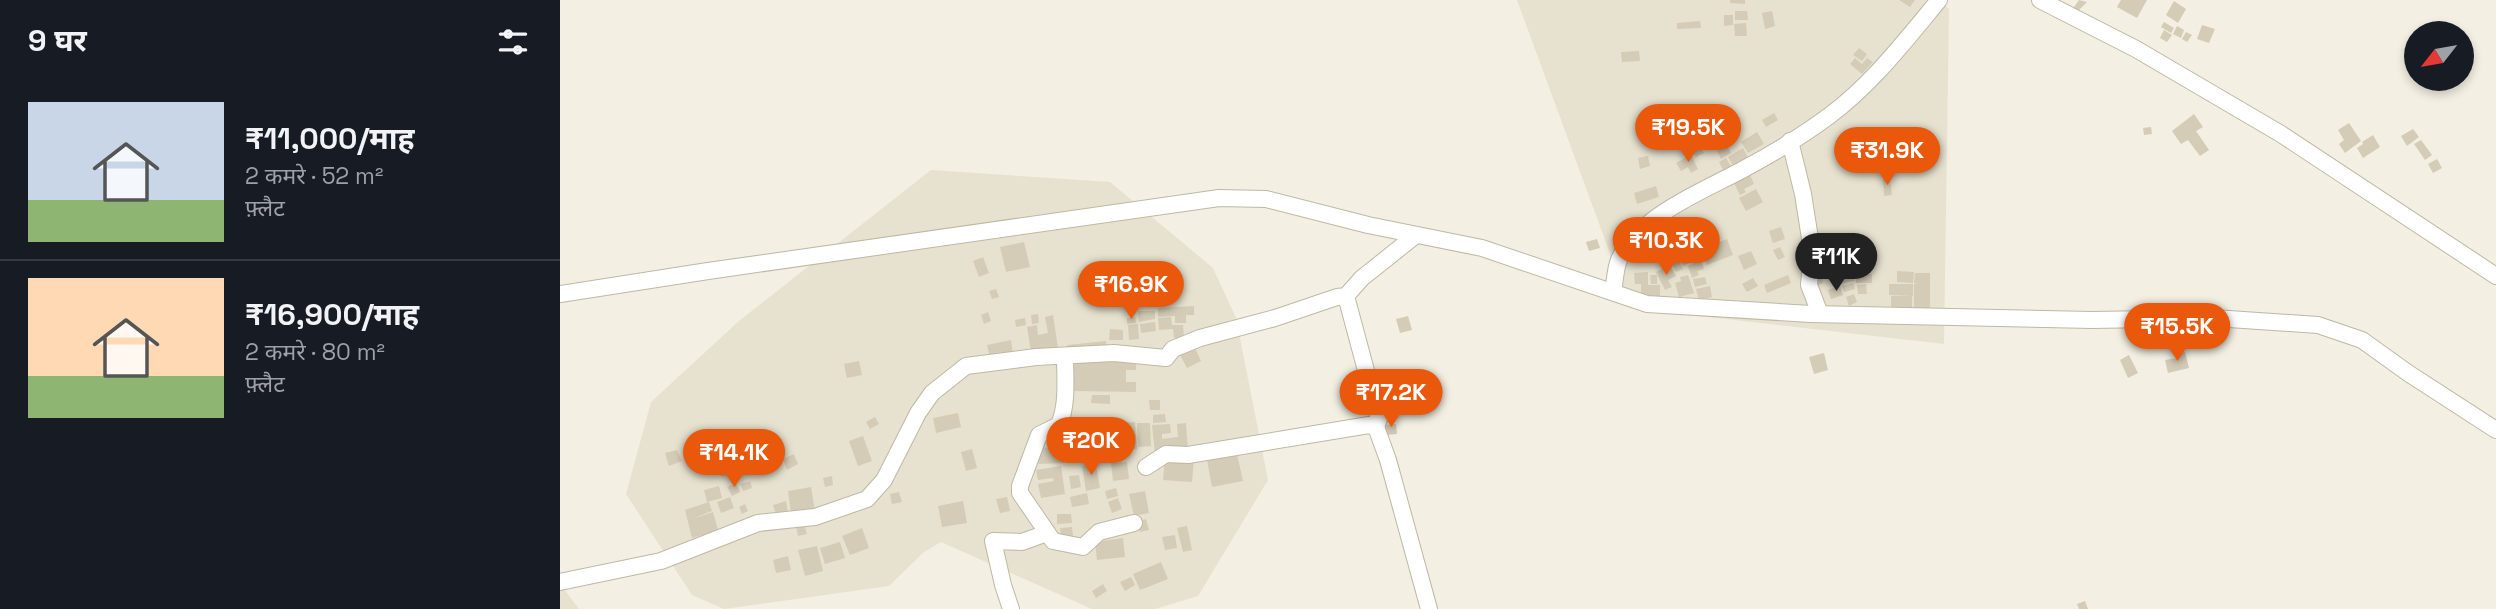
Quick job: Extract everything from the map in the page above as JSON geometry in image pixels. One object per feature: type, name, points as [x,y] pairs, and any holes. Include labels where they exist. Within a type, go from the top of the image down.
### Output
[{"type":"street","points":[[1613,292],[1619,260],[1631,242],[1653,221],[1697,192],[1742,170],[1826,118],[1863,88],[1939,0]]},
{"type":"street","points":[[2040,0],[2136,49],[2281,134],[2496,276]]},
{"type":"street","points":[[1790,141],[1803,194],[1812,251],[1809,285],[1820,314]]},
{"type":"street","points":[[560,294],[1219,198],[1266,199],[1368,225],[1482,248],[1647,304],[1689,305],[1755,312],[2092,320],[2214,318],[2319,325],[2362,340],[2496,430]]},
{"type":"street","points":[[560,582],[662,561],[758,523],[815,517],[867,499],[884,480],[918,412],[932,393],[966,366],[1036,357],[1114,353],[1166,358],[1173,349],[1200,338],[1337,296],[1346,296],[1362,278],[1416,235]]},
{"type":"street","points":[[1346,296],[1379,419],[1376,427],[1388,460],[1429,609]]},
{"type":"street","points":[[1065,357],[1066,405],[1063,415],[1059,425],[1039,435],[1020,486],[1022,498],[1053,541],[1083,547],[1099,532],[1134,523]]},
{"type":"street","points":[[1146,467],[1166,454],[1188,455],[1369,425],[1376,427]]},
{"type":"street","points":[[1011,609],[993,541],[1021,541],[1047,533]]},
{"type":"shaded area","points":[[1517,0],[1938,0],[1949,9],[1944,344],[1630,308]]},
{"type":"shaded area","points":[[931,170],[1110,182],[1213,268],[1236,318],[1268,480],[1198,596],[1155,609],[1092,609],[941,542],[924,552],[889,586],[724,609],[692,595],[626,494],[651,402],[739,321]]},
{"type":"shaded area","points":[[560,584],[579,609],[560,609]]},
{"type":"building","points":[[1730,0],[1745,0],[1745,4],[1730,3]]},
{"type":"building","points":[[1899,0],[1915,0],[1910,7]]},
{"type":"building","points":[[2079,0],[2087,2],[2076,13],[2072,10]]},
{"type":"building","points":[[2121,0],[2147,0],[2137,18],[2117,7]]},
{"type":"building","points":[[2174,1],[2186,9],[2178,23],[2166,15]]},
{"type":"building","points":[[1735,11],[1747,11],[1748,20],[1735,20]]},
{"type":"building","points":[[1772,11],[1775,26],[1765,29],[1762,13]]},
{"type":"building","points":[[1724,15],[1733,15],[1733,25],[1724,26]]},
{"type":"building","points":[[1700,21],[1701,28],[1677,29],[1677,23]]},
{"type":"building","points":[[2164,22],[2174,28],[2171,33],[2161,27]]},
{"type":"building","points":[[1746,23],[1747,36],[1735,36],[1734,24]]},
{"type":"building","points":[[2202,25],[2215,29],[2209,43],[2197,39]]},
{"type":"building","points":[[2177,26],[2184,30],[2181,38],[2173,34]]},
{"type":"building","points":[[2164,30],[2172,35],[2167,42],[2160,38]]},
{"type":"building","points":[[2186,32],[2192,35],[2187,42],[2182,39]]},
{"type":"building","points":[[1859,48],[1867,54],[1862,61],[1853,55]]},
{"type":"building","points":[[1639,51],[1640,61],[1622,62],[1621,52]]},
{"type":"building","points":[[1855,58],[1862,64],[1867,58],[1873,62],[1862,74],[1850,64]]},
{"type":"building","points":[[1774,113],[1778,120],[1766,127],[1762,120]]},
{"type":"building","points":[[2194,114],[2203,127],[2196,131],[2209,150],[2200,156],[2188,140],[2181,144],[2172,131]]},
{"type":"building","points":[[2349,123],[2361,141],[2345,153],[2339,144],[2344,140],[2338,130]]},
{"type":"building","points":[[2151,127],[2152,134],[2144,135],[2143,128]]},
{"type":"building","points":[[1895,129],[1895,138],[1884,138],[1883,130]]},
{"type":"building","points":[[2413,129],[2419,137],[2407,146],[2401,136]]},
{"type":"building","points":[[1757,132],[1764,144],[1748,153],[1741,142]]},
{"type":"building","points":[[2373,135],[2380,147],[2363,158],[2357,148]]},
{"type":"building","points":[[2421,140],[2432,155],[2425,160],[2414,144]]},
{"type":"building","points":[[1727,145],[1731,153],[1721,159],[1717,151]]},
{"type":"building","points":[[1700,146],[1704,153],[1696,157],[1692,150]]},
{"type":"building","points":[[1899,147],[1900,155],[1886,156],[1885,148]]},
{"type":"building","points":[[1743,148],[1749,159],[1734,168],[1728,157]]},
{"type":"building","points":[[1691,155],[1698,169],[1691,173],[1688,167],[1681,171],[1676,163]]},
{"type":"building","points":[[1648,156],[1650,166],[1640,169],[1638,158]]},
{"type":"building","points":[[1883,157],[1898,157],[1898,165],[1883,165]]},
{"type":"building","points":[[1726,158],[1732,168],[1724,172],[1719,162]]},
{"type":"building","points":[[2437,159],[2442,168],[2433,173],[2428,164]]},
{"type":"building","points":[[1882,166],[1894,166],[1894,175],[1882,175]]},
{"type":"building","points":[[1750,175],[1754,184],[1744,189],[1746,192],[1740,195],[1734,183]]},
{"type":"building","points":[[1890,177],[1892,195],[1884,196],[1883,178]]},
{"type":"building","points":[[1656,186],[1659,197],[1637,204],[1634,193]]},
{"type":"building","points":[[1756,189],[1763,202],[1746,211],[1739,198]]},
{"type":"building","points":[[1781,227],[1785,239],[1773,243],[1769,231]]},
{"type":"building","points":[[1671,235],[1674,244],[1658,251],[1655,242]]},
{"type":"building","points":[[1597,239],[1600,248],[1589,251],[1586,242]]},
{"type":"building","points":[[1727,239],[1733,255],[1707,265],[1703,254],[1694,258],[1692,252]]},
{"type":"building","points":[[1024,242],[1030,267],[1006,272],[1000,247]]},
{"type":"building","points":[[1673,246],[1677,254],[1667,258],[1669,262],[1662,265],[1657,253]]},
{"type":"building","points":[[1780,247],[1785,257],[1778,260],[1773,250]]},
{"type":"building","points":[[1751,251],[1757,264],[1744,270],[1738,256]]},
{"type":"building","points":[[1689,252],[1693,261],[1683,266],[1678,256]]},
{"type":"building","points":[[1677,256],[1683,269],[1676,272],[1670,259]]},
{"type":"building","points":[[983,257],[989,273],[979,277],[973,261]]},
{"type":"building","points":[[1701,260],[1704,269],[1697,271],[1699,275],[1692,278],[1688,266]]},
{"type":"building","points":[[1670,265],[1676,276],[1668,280],[1672,287],[1665,290],[1656,272]]},
{"type":"building","points":[[1820,271],[1823,283],[1816,286],[1812,273]]},
{"type":"building","points":[[1897,271],[1914,272],[1913,283],[1897,282]]},
{"type":"building","points":[[1648,272],[1648,285],[1660,285],[1660,298],[1641,297],[1641,284],[1635,284],[1634,273]]},
{"type":"building","points":[[1915,273],[1930,273],[1930,309],[1914,309],[1914,284],[1919,283],[1914,283]]},
{"type":"building","points":[[1853,274],[1854,281],[1840,284],[1838,276]]},
{"type":"building","points":[[1856,274],[1872,274],[1872,283],[1856,283]]},
{"type":"building","points":[[1650,275],[1657,275],[1657,284],[1651,284]]},
{"type":"building","points":[[1688,275],[1694,293],[1679,297],[1675,283],[1681,281],[1680,277]]},
{"type":"building","points":[[1788,275],[1791,283],[1767,293],[1764,285]]},
{"type":"building","points":[[1705,277],[1707,284],[1695,287],[1693,279]]},
{"type":"building","points":[[1753,278],[1758,286],[1747,292],[1742,284]]},
{"type":"building","points":[[1853,283],[1855,289],[1844,292],[1842,286]]},
{"type":"building","points":[[1866,284],[1867,294],[1858,294],[1857,285]]},
{"type":"building","points":[[1889,284],[1913,284],[1913,296],[1889,295]]},
{"type":"building","points":[[1710,286],[1712,297],[1699,300],[1696,289]]},
{"type":"building","points":[[1840,286],[1843,295],[1831,299],[1828,290]]},
{"type":"building","points":[[996,289],[999,297],[992,299],[989,291]]},
{"type":"building","points":[[1854,294],[1857,302],[1849,306],[1846,297]]},
{"type":"building","points":[[1891,296],[1912,296],[1912,308],[1891,308]]},
{"type":"building","points":[[1194,306],[1194,315],[1186,315],[1186,323],[1175,323],[1175,316],[1158,317],[1158,308]]},
{"type":"building","points":[[1138,311],[1155,311],[1155,319],[1139,322]]},
{"type":"building","points":[[988,312],[991,321],[984,324],[981,315]]},
{"type":"building","points":[[1038,314],[1039,323],[1032,324],[1031,315]]},
{"type":"building","points":[[1053,315],[1058,348],[1031,352],[1027,327],[1037,325],[1038,335],[1048,333],[1045,317]]},
{"type":"building","points":[[1408,316],[1412,330],[1400,333],[1396,319]]},
{"type":"building","points":[[1135,317],[1136,323],[1127,324],[1127,318]]},
{"type":"building","points":[[1171,317],[1172,325],[1183,325],[1184,338],[1174,338],[1173,329],[1159,330],[1158,318]]},
{"type":"building","points":[[1025,318],[1026,325],[1016,327],[1015,320]]},
{"type":"building","points":[[1155,322],[1156,331],[1141,333],[1140,324]]},
{"type":"building","points":[[1138,324],[1139,339],[1129,340],[1128,325]]},
{"type":"building","points":[[1110,329],[1123,330],[1123,340],[1109,340]]},
{"type":"building","points":[[1011,340],[1013,354],[990,358],[987,345]]},
{"type":"building","points":[[1106,341],[1107,351],[1068,355],[1067,345]]},
{"type":"building","points":[[1195,348],[1201,361],[1187,368],[1180,355]]},
{"type":"building","points":[[2185,352],[2189,368],[2168,373],[2165,360],[2177,358],[2176,354]]},
{"type":"building","points":[[1824,353],[1828,370],[1814,374],[1809,357]]},
{"type":"building","points":[[2129,355],[2138,373],[2128,378],[2120,360]]},
{"type":"building","points":[[1073,359],[1136,360],[1136,370],[1126,370],[1126,382],[1136,382],[1136,392],[1072,391]]},
{"type":"building","points":[[859,361],[862,375],[847,378],[844,364]]},
{"type":"building","points":[[1092,395],[1110,395],[1110,404],[1091,403]]},
{"type":"building","points":[[1149,400],[1160,400],[1160,410],[1150,410]]},
{"type":"building","points":[[958,413],[961,427],[936,433],[933,418]]},
{"type":"building","points":[[1165,414],[1166,422],[1153,423],[1153,415]]},
{"type":"building","points":[[875,417],[879,424],[870,429],[866,422]]},
{"type":"building","points":[[1135,422],[1137,449],[1104,452],[1102,424]]},
{"type":"building","points":[[1137,423],[1150,423],[1151,446],[1138,447]]},
{"type":"building","points":[[1186,423],[1188,451],[1155,454],[1152,425],[1170,424],[1171,433],[1162,434],[1162,439],[1178,437],[1177,424]]},
{"type":"building","points":[[1396,424],[1397,434],[1386,435],[1384,425]]},
{"type":"building","points":[[766,429],[772,452],[747,458],[741,435]]},
{"type":"building","points":[[863,436],[872,461],[858,466],[849,441]]},
{"type":"building","points":[[1100,439],[1101,458],[1073,460],[1071,441]]},
{"type":"building","points":[[1064,447],[1064,463],[1039,464],[1038,448]]},
{"type":"building","points":[[972,449],[977,468],[966,471],[961,452]]},
{"type":"building","points":[[677,450],[682,461],[669,466],[665,453]]},
{"type":"building","points":[[794,454],[798,464],[787,470],[783,459]]},
{"type":"building","points":[[1237,454],[1243,481],[1212,487],[1207,460]]},
{"type":"building","points":[[1165,457],[1194,459],[1192,482],[1163,480]]},
{"type":"building","points":[[755,459],[757,470],[737,474],[734,464]]},
{"type":"building","points":[[1127,462],[1129,479],[1113,481],[1111,463]]},
{"type":"building","points":[[1096,464],[1100,488],[1086,491],[1082,466]]},
{"type":"building","points":[[726,465],[728,475],[721,476],[719,466]]},
{"type":"building","points":[[1061,466],[1065,494],[1041,498],[1038,484],[1054,481],[1053,478],[1038,480],[1036,470]]},
{"type":"building","points":[[1079,475],[1081,487],[1071,489],[1069,476]]},
{"type":"building","points":[[832,476],[833,485],[825,487],[823,478]]},
{"type":"building","points":[[750,481],[752,488],[743,491],[741,484]]},
{"type":"building","points":[[736,483],[740,492],[732,496],[727,487]]},
{"type":"building","points":[[719,486],[722,498],[707,502],[704,490]]},
{"type":"building","points":[[811,487],[815,511],[791,514],[788,491]]},
{"type":"building","points":[[1116,488],[1118,496],[1107,499],[1105,491]]},
{"type":"building","points":[[1145,491],[1149,513],[1134,516],[1129,494]]},
{"type":"building","points":[[899,492],[902,502],[892,504],[890,494]]},
{"type":"building","points":[[1087,493],[1089,504],[1072,507],[1070,497]]},
{"type":"building","points":[[730,497],[734,508],[721,513],[717,502]]},
{"type":"building","points":[[1007,497],[1010,511],[1000,513],[996,499]]},
{"type":"building","points":[[1118,498],[1122,509],[1112,513],[1108,502]]},
{"type":"building","points":[[786,501],[788,512],[776,515],[773,505]]},
{"type":"building","points":[[963,501],[967,523],[942,527],[938,506]]},
{"type":"building","points":[[709,502],[712,511],[692,519],[713,512],[718,530],[692,538],[685,510]]},
{"type":"building","points":[[745,504],[748,511],[742,514],[739,507]]},
{"type":"building","points":[[1057,514],[1071,514],[1072,523],[1057,524]]},
{"type":"building","points":[[1146,519],[1149,530],[1140,532],[1138,521]]},
{"type":"building","points":[[804,524],[807,534],[798,536],[796,526]]},
{"type":"building","points":[[1187,526],[1192,550],[1183,552],[1177,528]]},
{"type":"building","points":[[1072,527],[1073,536],[1061,536],[1060,528]]},
{"type":"building","points":[[862,528],[869,548],[850,555],[842,536]]},
{"type":"building","points":[[1175,535],[1177,548],[1165,550],[1162,537]]},
{"type":"building","points":[[1123,538],[1125,557],[1097,560],[1095,542]]},
{"type":"building","points":[[840,542],[845,558],[825,564],[820,548]]},
{"type":"building","points":[[817,546],[823,571],[805,576],[798,550]]},
{"type":"building","points":[[788,556],[791,570],[776,573],[773,560]]},
{"type":"building","points":[[1161,562],[1168,579],[1140,590],[1133,574]]},
{"type":"building","points":[[1131,577],[1135,585],[1125,591],[1120,582]]},
{"type":"building","points":[[1103,584],[1107,591],[1096,598],[1092,591]]},
{"type":"building","points":[[2085,601],[2088,609],[2079,609],[2077,604]]}]
